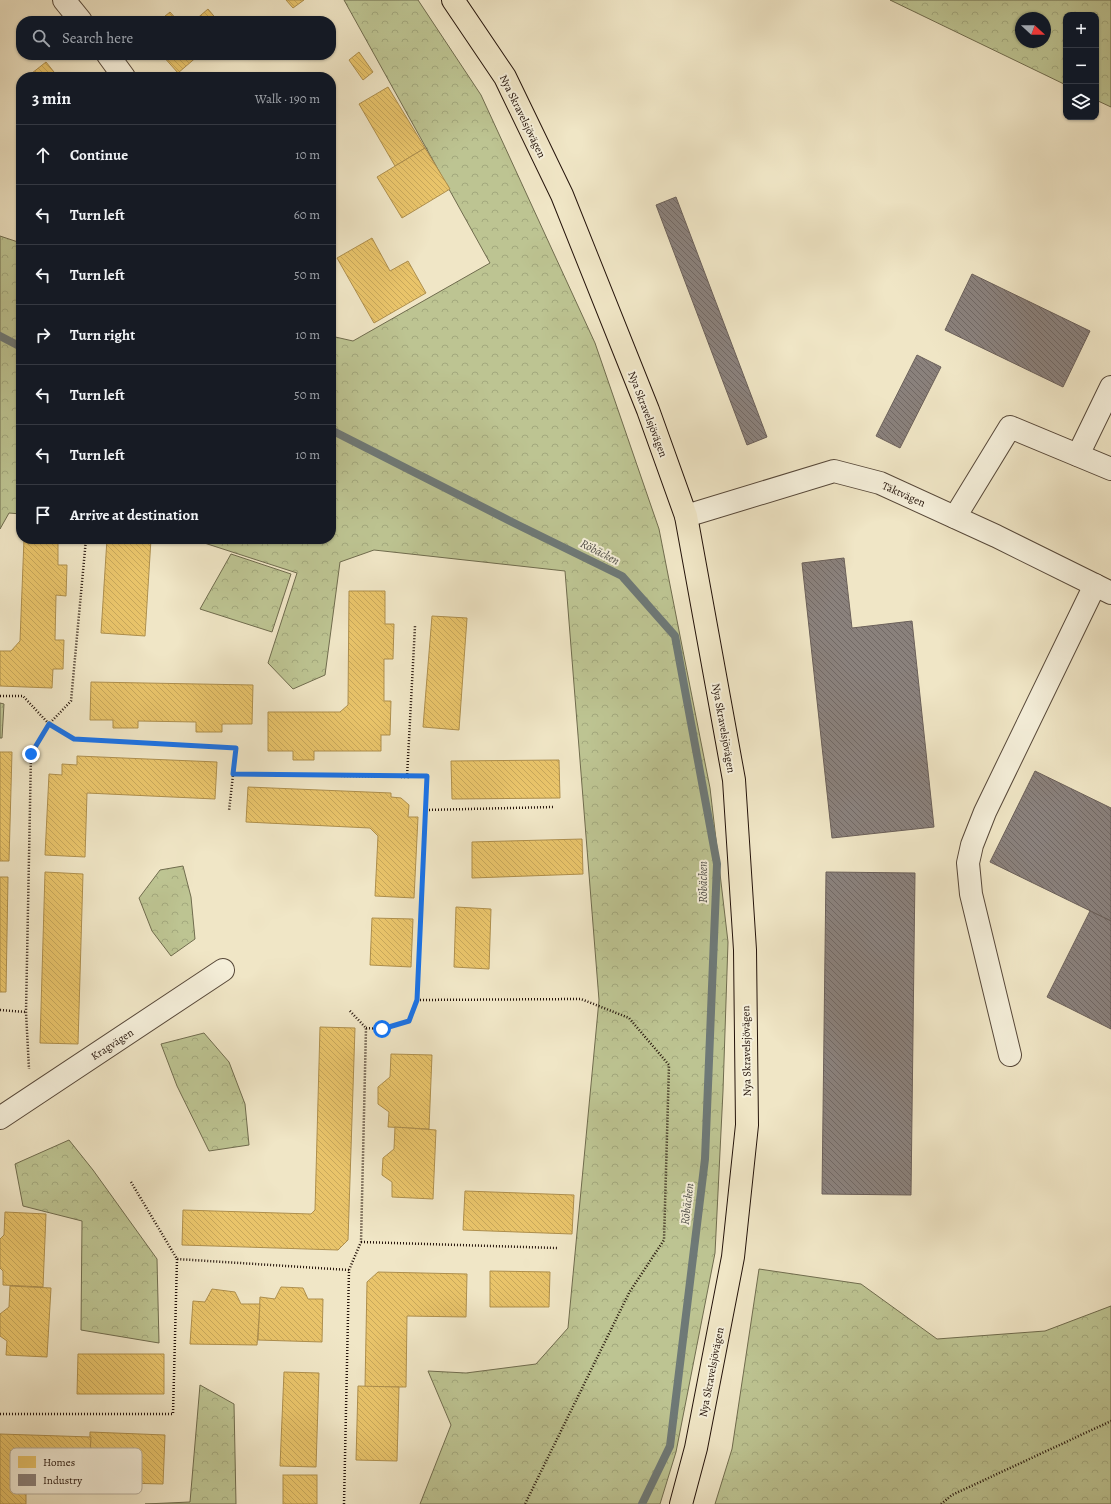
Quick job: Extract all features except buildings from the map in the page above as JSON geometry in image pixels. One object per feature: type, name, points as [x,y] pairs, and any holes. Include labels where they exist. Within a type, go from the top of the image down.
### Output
[{"type":"main road","name":"Nya Skravelsjövägen","points":[[452,0],[505,77],[562,195],[648,410],[686,516],[734,780],[745,950],[747,1125],[733,1257],[696,1448],[681,1504]]},
{"type":"street","points":[[64,0],[77,16]]},
{"type":"street","points":[[112,60],[120,72]]},
{"type":"street","points":[[1078,456],[1111,387]]},
{"type":"street","points":[[955,517],[1010,426],[1111,469]]},
{"type":"street","name":"Täktvägen","points":[[686,516],[834,471],[880,483],[955,517],[1103,589]]},
{"type":"street","points":[[1010,1055],[971,894],[968,863],[972,844],[984,812],[1103,589]]},
{"type":"street","name":"Kragvägen","points":[[0,1118],[223,970]]},
{"type":"path","points":[[31,1098],[26,1012],[31,754],[49,724],[70,701],[86,544]]},
{"type":"path","points":[[407,777],[415,626]]},
{"type":"path","points":[[0,696],[22,696],[49,724],[74,739],[236,748],[229,812]]},
{"type":"path","points":[[233,774],[407,777],[427,776],[417,1000],[409,1021],[382,1029],[366,1028],[349,1010]]},
{"type":"path","points":[[426,810],[553,808]]},
{"type":"path","points":[[417,1000],[581,999],[629,1018],[669,1066],[664,1240],[629,1293],[525,1504]]},
{"type":"path","points":[[0,1010],[26,1012]]},
{"type":"path","points":[[344,1504],[349,1270],[361,1242],[366,1028]]},
{"type":"path","points":[[0,1414],[173,1414],[177,1259],[131,1182]]},
{"type":"path","points":[[361,1242],[557,1248]]},
{"type":"path","points":[[177,1259],[349,1270]]},
{"type":"path","points":[[941,1504],[952,1495],[1111,1421]]},
{"type":"green space","points":[[344,0],[418,0],[481,95],[595,343],[659,529],[710,788],[728,942],[723,1091],[715,1253],[676,1452],[660,1504],[420,1504],[451,1425],[428,1371],[466,1373],[536,1364],[568,1328],[599,1000],[565,571],[374,550],[340,562],[325,675],[293,689],[268,663],[297,573],[207,544],[336,544],[336,337],[353,341],[490,263]]},
{"type":"green space","points":[[890,0],[1111,0],[1111,107],[1099,101],[1099,12],[1063,12],[1063,84]]},
{"type":"green space","points":[[0,236],[16,241],[16,514],[9,513],[0,529]]},
{"type":"green space","points":[[231,554],[291,574],[272,632],[200,609]]},
{"type":"green space","points":[[0,703],[4,704],[2,738],[0,738]]},
{"type":"green space","points":[[183,866],[191,897],[195,939],[171,956],[152,931],[139,898],[160,870]]},
{"type":"green space","points":[[204,1033],[229,1062],[245,1104],[249,1145],[209,1151],[177,1086],[161,1044]]},
{"type":"green space","points":[[69,1140],[93,1170],[157,1259],[159,1343],[81,1330],[82,1221],[23,1206],[15,1164]]},
{"type":"green space","points":[[759,1269],[861,1284],[937,1339],[1045,1331],[1111,1306],[1111,1504],[715,1504],[732,1449]]},
{"type":"green space","points":[[200,1385],[234,1404],[236,1504],[145,1504],[190,1502]]},
{"type":"waterway","name":"Röbäcken","points":[[0,336],[16,344]]},
{"type":"waterway","name":"Röbäcken","points":[[336,433],[622,576],[675,636],[717,864],[705,1159],[670,1446],[642,1504]]},
{"type":"route","points":[[31,754],[49,724],[74,739],[236,748],[233,774],[407,777],[427,776],[417,1000],[409,1021],[382,1029]]}]
